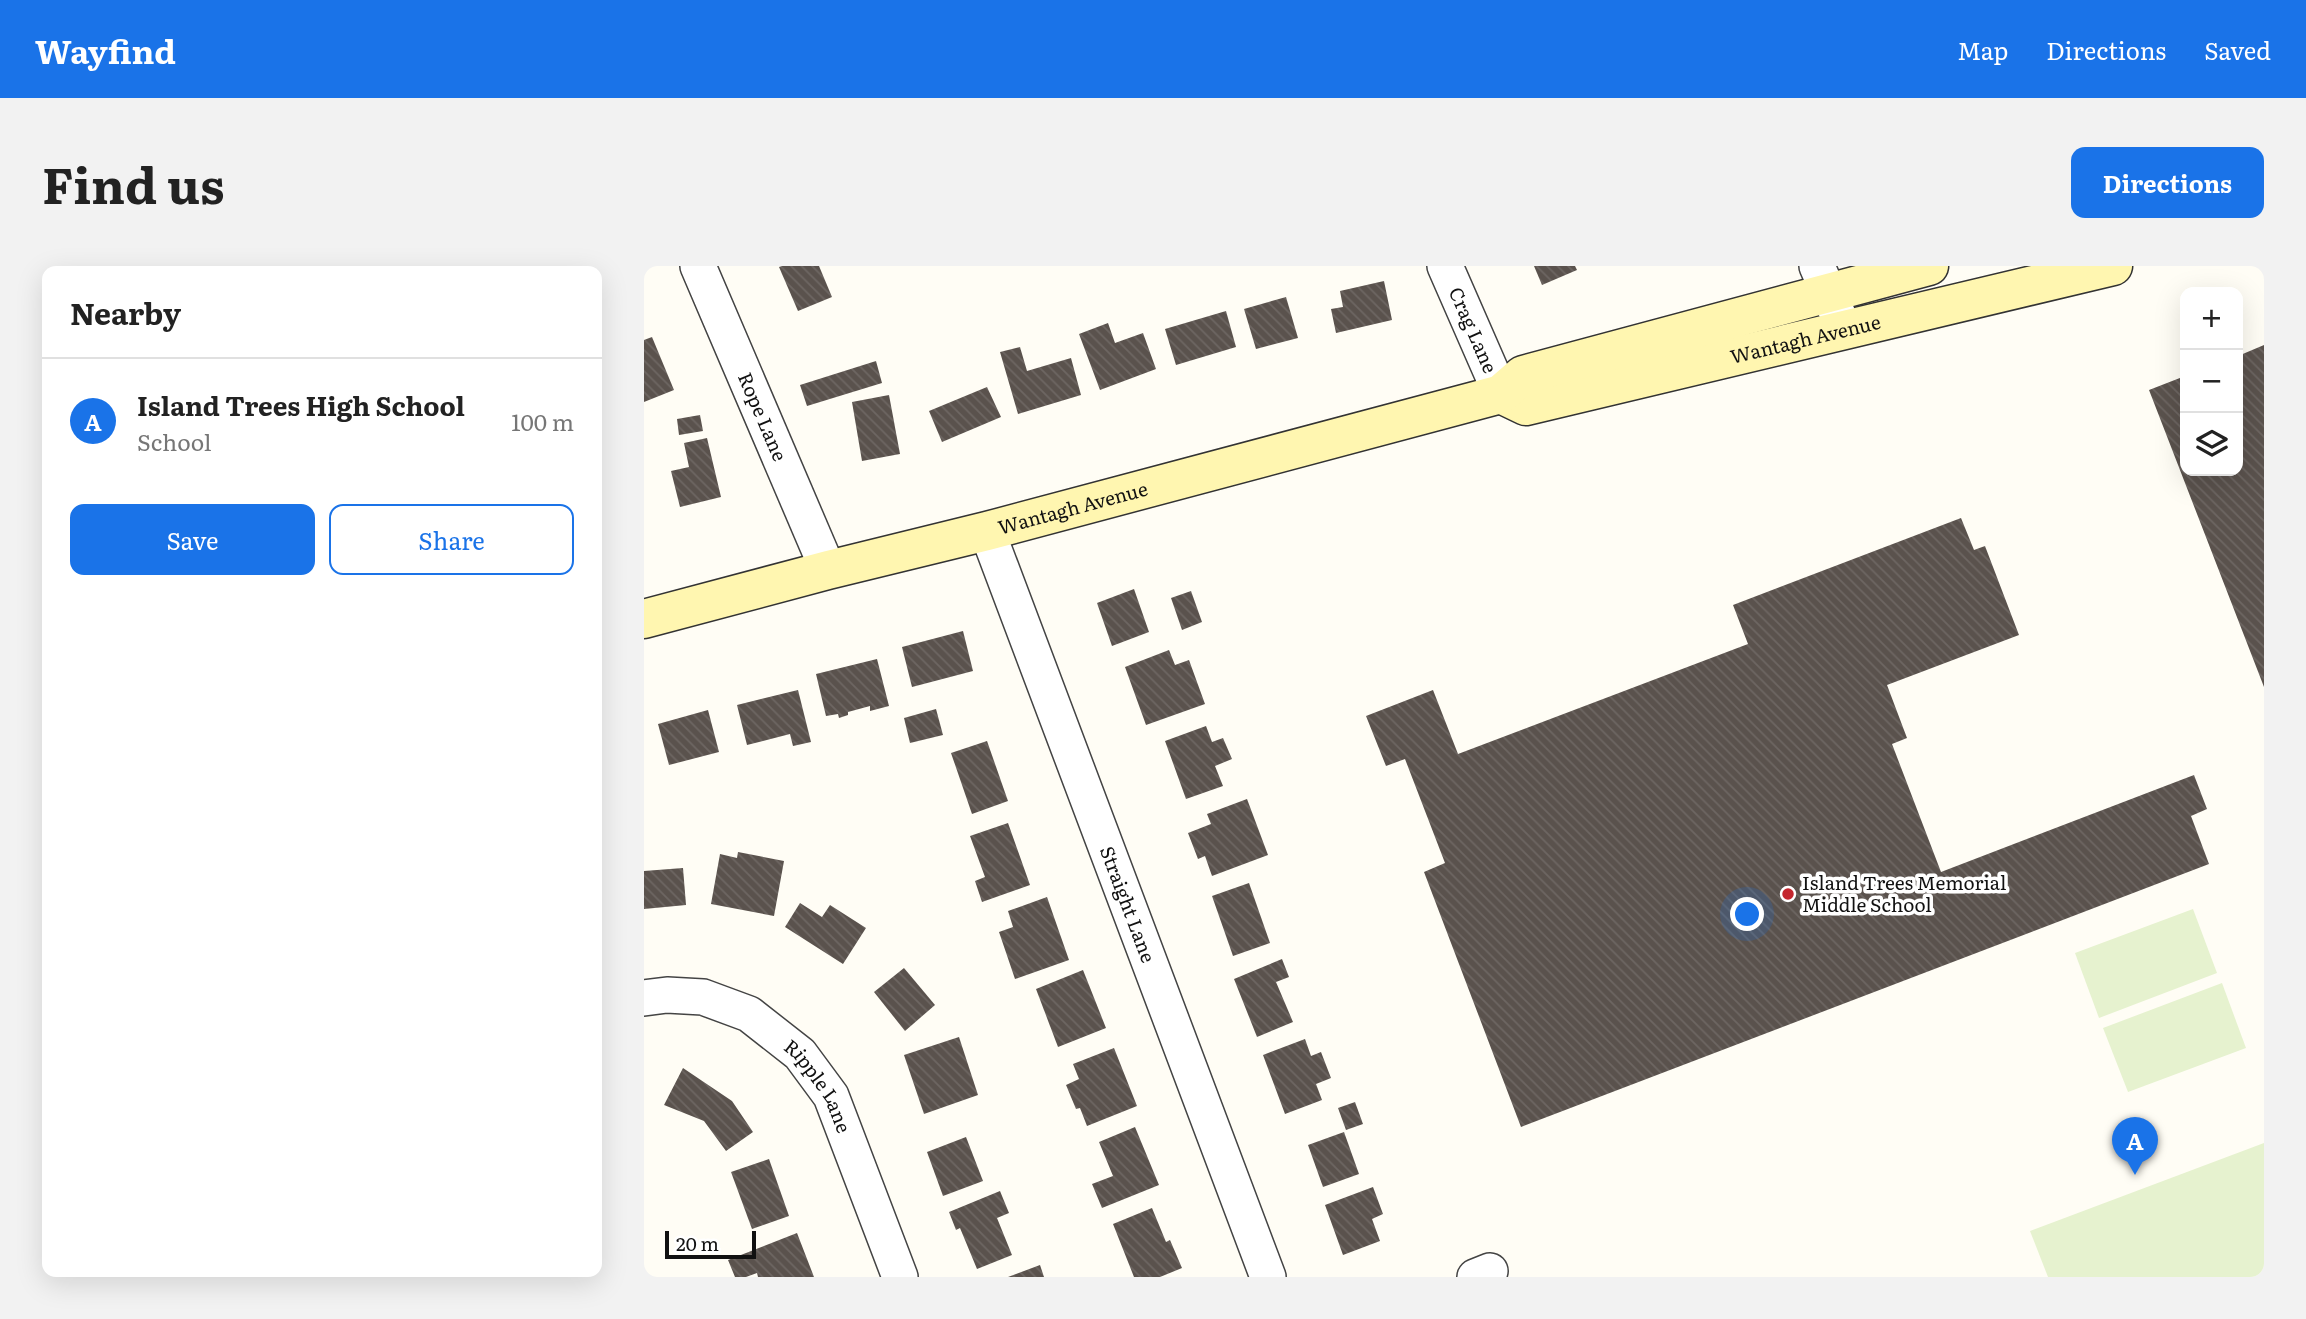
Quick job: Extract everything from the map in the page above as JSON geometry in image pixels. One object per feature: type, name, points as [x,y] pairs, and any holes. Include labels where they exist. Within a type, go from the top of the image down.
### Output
[{"type":"main road","name":"Wantagh Avenue","points":[[644,619],[1501,394],[1523,375],[1823,280],[1929,266]]},
{"type":"main road","name":"Wantagh Avenue","points":[[1501,394],[1526,406],[2113,266]]},
{"type":"street","name":"Rope Lane","points":[[698,266],[828,570]]},
{"type":"street","name":"Crag Lane","points":[[1445,266],[1501,394]]},
{"type":"street","points":[[1823,280],[1844,330]]},
{"type":"street","name":"Straight Lane","points":[[987,531],[1268,1277]]},
{"type":"street","name":"Ripple Lane","points":[[644,999],[667,995],[704,997],[749,1014],[800,1054],[831,1096],[900,1277]]},
{"type":"green space","points":[[2193,909],[2217,973],[2099,1018],[2075,953]]},
{"type":"green space","points":[[2222,983],[2246,1048],[2128,1092],[2103,1028]]},
{"type":"green space","points":[[2264,1143],[2264,1277],[2048,1277],[2030,1231]]},
{"type":"building","points":[[819,266],[832,297],[798,311],[779,267]]},
{"type":"building","points":[[1534,266],[1575,266],[1577,270],[1542,285]]},
{"type":"building","points":[[1384,281],[1392,320],[1336,333],[1331,309],[1343,307],[1340,291]]},
{"type":"building","points":[[1286,297],[1298,338],[1256,349],[1244,309]]},
{"type":"building","points":[[1226,311],[1236,347],[1176,365],[1165,329]]},
{"type":"building","points":[[1108,323],[1115,343],[1143,333],[1156,369],[1100,390],[1079,334]]},
{"type":"building","points":[[652,337],[674,390],[644,402],[644,340]]},
{"type":"building","points":[[2264,345],[2264,687],[2182,476],[2243,476],[2243,354]]},
{"type":"building","points":[[1020,347],[1027,371],[1071,358],[1081,395],[1018,414],[1000,352]]},
{"type":"building","points":[[876,361],[882,383],[807,406],[800,385]]},
{"type":"building","points":[[2180,378],[2180,470],[2149,390]]},
{"type":"building","points":[[987,387],[1001,417],[942,442],[929,411]]},
{"type":"building","points":[[889,395],[900,454],[862,461],[852,402]]},
{"type":"building","points":[[700,415],[703,431],[679,435],[677,419]]},
{"type":"building","points":[[707,438],[721,497],[680,507],[671,471],[689,467],[684,443]]},
{"type":"building","points":[[1961,518],[1974,550],[1985,546],[2019,635],[1887,685],[1907,738],[1892,744],[1941,872],[2194,775],[2207,809],[2191,816],[2209,864],[1521,1127],[1424,872],[1445,863],[1405,759],[1386,766],[1366,716],[1433,690],[1458,754],[1748,644],[1733,605]]},
{"type":"building","points":[[1134,589],[1149,632],[1112,646],[1097,603]]},
{"type":"building","points":[[1191,591],[1202,622],[1182,630],[1171,598]]},
{"type":"building","points":[[963,631],[973,671],[912,687],[902,647]]},
{"type":"building","points":[[1169,650],[1175,665],[1189,660],[1205,704],[1146,725],[1125,667]]},
{"type":"building","points":[[877,659],[889,706],[870,711],[870,706],[848,712],[848,715],[839,718],[838,714],[826,716],[816,674]]},
{"type":"building","points":[[798,690],[811,742],[793,746],[790,734],[747,745],[737,705]]},
{"type":"building","points":[[936,709],[943,735],[910,743],[904,718]]},
{"type":"building","points":[[708,710],[719,752],[669,765],[658,724]]},
{"type":"building","points":[[1206,726],[1212,742],[1223,738],[1232,759],[1215,766],[1223,786],[1186,799],[1165,741]]},
{"type":"building","points":[[987,741],[1008,801],[972,814],[951,753]]},
{"type":"building","points":[[1247,799],[1268,855],[1212,876],[1205,856],[1198,859],[1188,833],[1211,824],[1207,814]]},
{"type":"building","points":[[1008,823],[1030,885],[982,902],[975,881],[985,877],[970,836]]},
{"type":"building","points":[[738,852],[784,861],[774,916],[711,904],[720,854],[737,858]]},
{"type":"building","points":[[683,868],[686,905],[644,909],[644,871]]},
{"type":"building","points":[[1249,883],[1270,943],[1233,956],[1212,896]]},
{"type":"building","points":[[1047,897],[1069,960],[1015,979],[999,932],[1013,927],[1008,911]]},
{"type":"building","points":[[800,903],[822,917],[830,905],[866,928],[843,964],[785,927]]},
{"type":"building","points":[[1282,959],[1289,977],[1276,982],[1293,1022],[1257,1037],[1234,979]]},
{"type":"building","points":[[904,968],[935,1005],[905,1031],[874,992]]},
{"type":"building","points":[[1083,970],[1106,1028],[1058,1047],[1036,989]]},
{"type":"building","points":[[959,1037],[978,1095],[924,1114],[904,1055]]},
{"type":"building","points":[[1305,1039],[1311,1056],[1321,1052],[1331,1078],[1316,1084],[1322,1100],[1285,1114],[1263,1055]]},
{"type":"building","points":[[1114,1048],[1137,1106],[1087,1126],[1066,1085],[1079,1079],[1073,1064]]},
{"type":"building","points":[[683,1068],[732,1101],[753,1132],[726,1151],[704,1121],[664,1105]]},
{"type":"building","points":[[1355,1102],[1363,1124],[1346,1130],[1338,1108]]},
{"type":"building","points":[[1135,1127],[1159,1185],[1102,1208],[1092,1184],[1113,1176],[1099,1142]]},
{"type":"building","points":[[1344,1132],[1359,1174],[1323,1187],[1308,1145]]},
{"type":"building","points":[[966,1137],[983,1181],[943,1196],[927,1152]]},
{"type":"building","points":[[769,1159],[789,1216],[752,1229],[731,1172]]},
{"type":"building","points":[[1373,1187],[1383,1214],[1372,1219],[1380,1241],[1343,1255],[1325,1205]]},
{"type":"building","points":[[1000,1191],[1009,1213],[997,1218],[1012,1255],[977,1269],[960,1228],[956,1230],[949,1212]]},
{"type":"building","points":[[1152,1208],[1166,1242],[1170,1240],[1182,1268],[1160,1277],[1134,1277],[1113,1224]]},
{"type":"building","points":[[797,1233],[814,1277],[758,1277],[757,1273],[735,1277],[728,1260]]},
{"type":"building","points":[[1040,1265],[1044,1277],[1008,1277]]},
{"type":"place","name":"Island Trees Memorial Middle School","points":[[1788,894]]},
{"type":"place","name":"Island Trees High School","points":[[2135,1175]]}]
